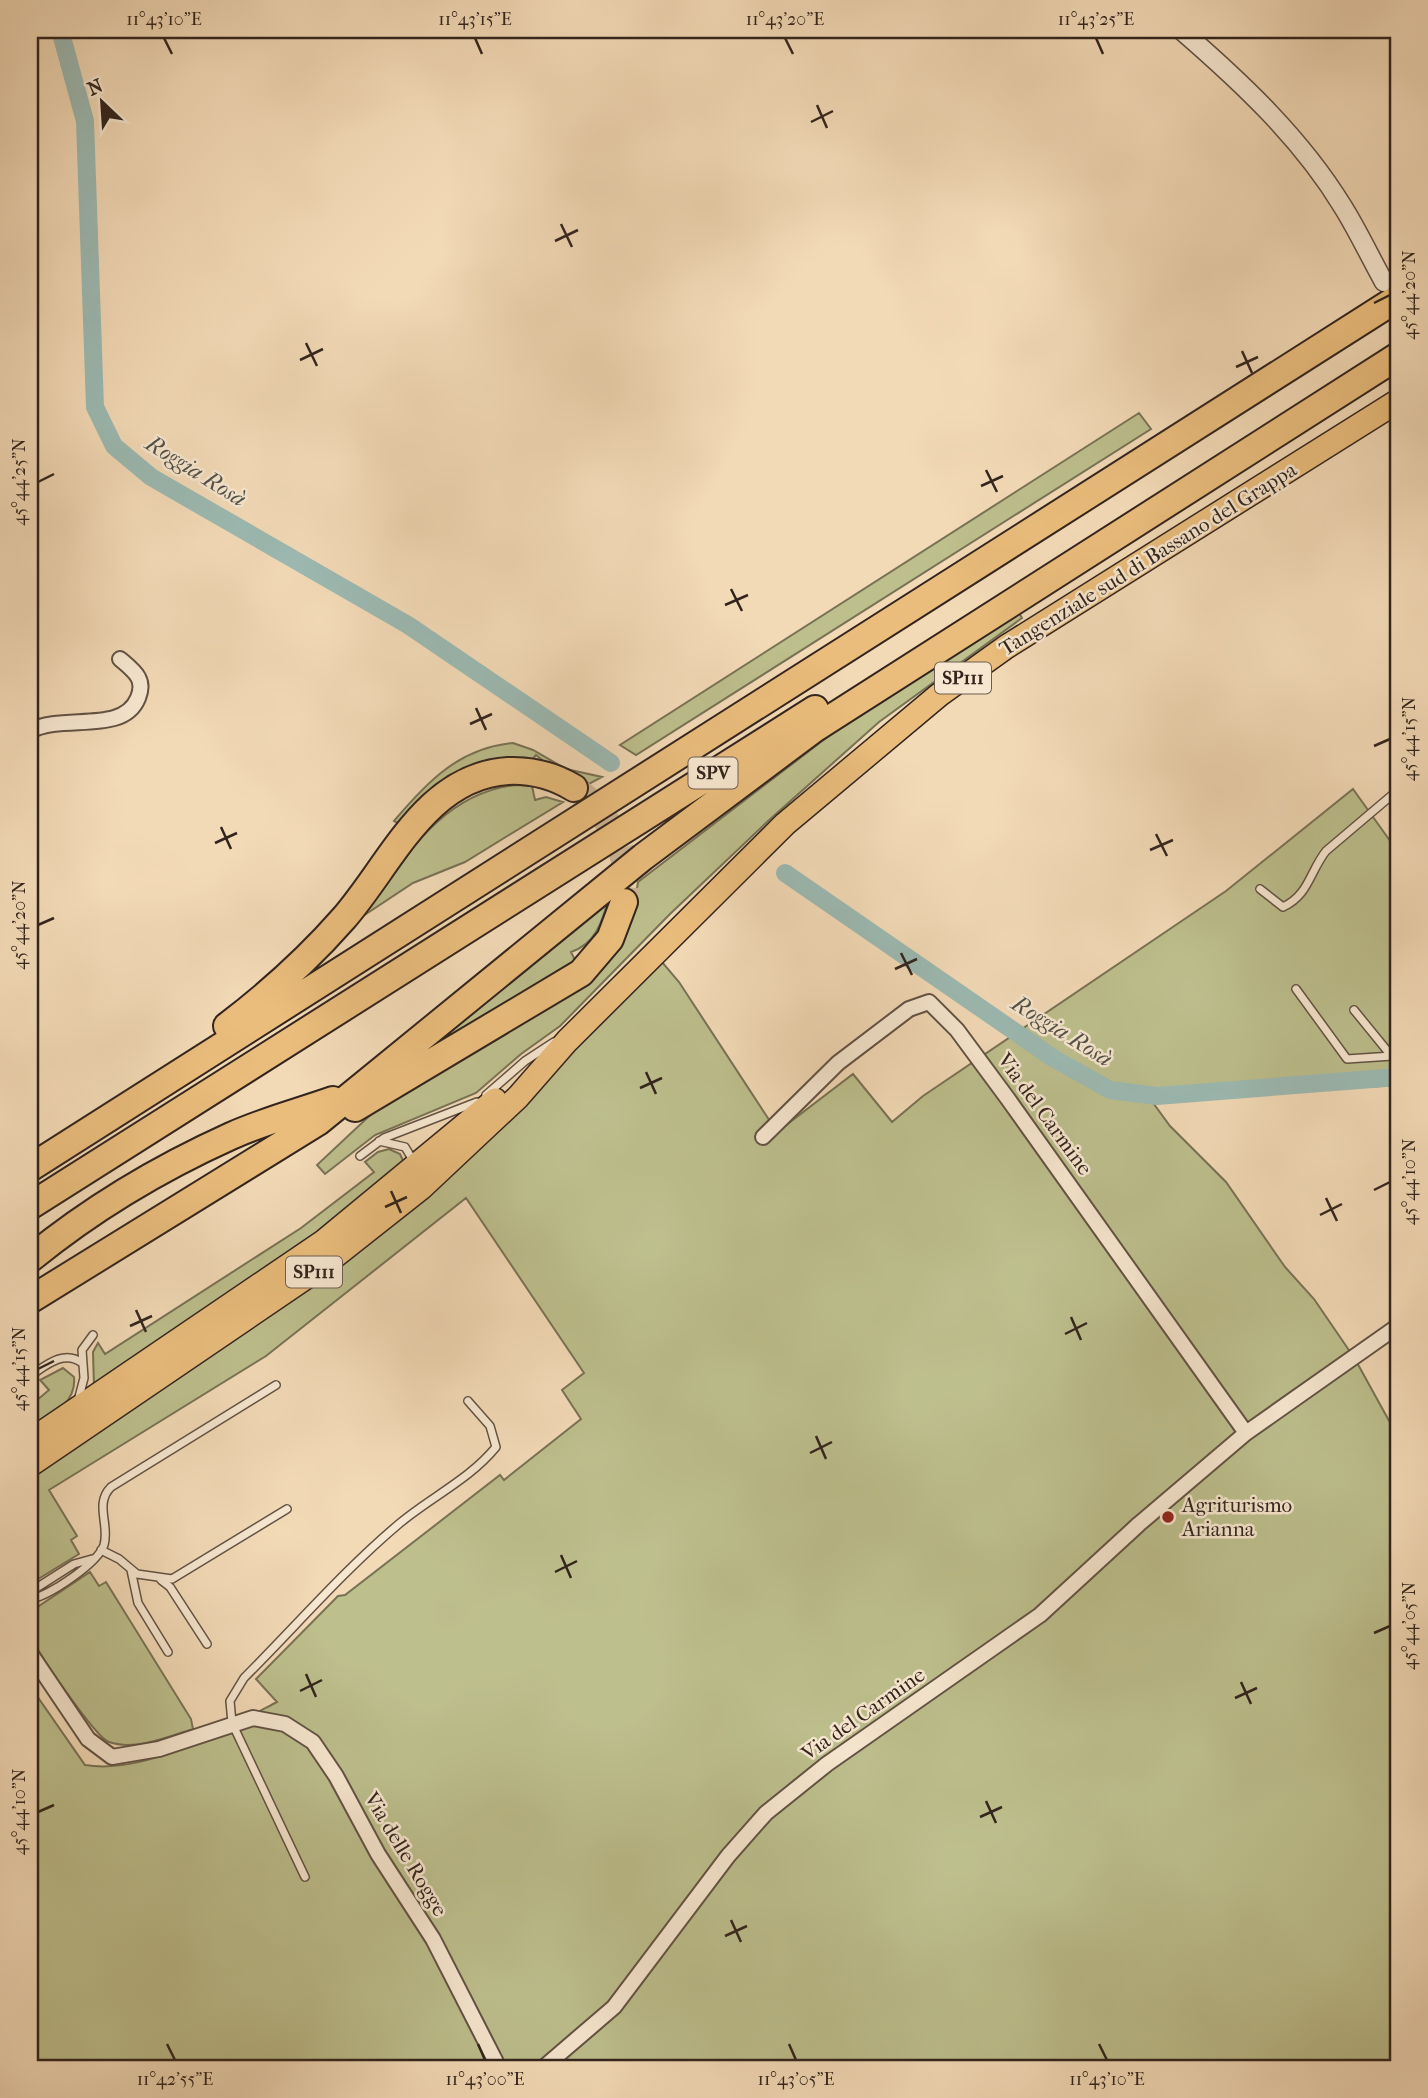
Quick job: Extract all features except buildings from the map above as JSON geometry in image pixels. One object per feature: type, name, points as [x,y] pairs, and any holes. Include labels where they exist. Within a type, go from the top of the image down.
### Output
[{"type":"highway","name":"SPV","points":[[30,1168],[1391,290]]},
{"type":"highway","name":"SPV","points":[[30,1206],[1398,342]]},
{"type":"highway","points":[[30,1300],[318,1122],[676,831],[814,729],[1398,356]]},
{"type":"highway","points":[[80,1136],[109,1101],[226,1026],[302,963],[353,907],[423,815],[452,789],[477,777],[517,771],[550,777],[573,788]]},
{"type":"highway","points":[[318,1122],[363,1105],[573,979],[602,951],[614,930],[624,902]]},
{"type":"highway","points":[[30,1259],[63,1232],[140,1184],[232,1136],[355,1093]]},
{"type":"main road","name":"Tangenziale sud di Bassano del Grappa","points":[[30,1441],[294,1263],[413,1177],[574,1033],[785,824],[939,695],[1006,647],[1398,401]]},
{"type":"main road","name":"Tangenziale sud di Bassano del Grappa","points":[[30,1465],[300,1282],[381,1222],[502,1113],[574,1033]]},
{"type":"street","points":[[1181,30],[1238,80],[1294,140],[1342,206],[1391,290]]},
{"type":"street","points":[[30,731],[43,724],[63,721],[103,722],[122,716],[136,703],[142,689],[141,678],[120,659]]},
{"type":"street","name":"Via del Carmine","points":[[763,1137],[838,1063],[909,1009],[929,1002],[957,1030],[1009,1099],[1246,1433]]},
{"type":"street","name":"Via del Carmine","points":[[543,2068],[614,2007],[728,1856],[766,1813],[827,1764],[1040,1615],[1139,1524],[1246,1433],[1398,1326]]},
{"type":"street","name":"Via delle Rogge","points":[[30,1653],[88,1739],[112,1756],[159,1749],[253,1718],[285,1724],[313,1742],[336,1776],[378,1854],[433,1939],[499,2068]]},
{"type":"lane","points":[[1260,889],[1283,906],[1293,902],[1309,885],[1326,851],[1398,790]]},
{"type":"lane","points":[[1296,989],[1347,1059],[1392,1056]]},
{"type":"lane","points":[[1354,1010],[1398,1064]]},
{"type":"lane","points":[[360,1156],[379,1141],[470,1107],[531,1056],[574,1033]]},
{"type":"lane","points":[[184,1348],[330,1248],[413,1177],[411,1154],[405,1147],[379,1141]]},
{"type":"lane","points":[[73,1411],[84,1384],[82,1350],[93,1335]]},
{"type":"lane","points":[[117,1405],[139,1379],[175,1354]]},
{"type":"lane","points":[[30,1376],[51,1361],[71,1357],[82,1363]]},
{"type":"lane","points":[[30,1599],[64,1582],[101,1550],[105,1536],[103,1499],[111,1487],[276,1385]]},
{"type":"lane","points":[[306,1877],[232,1723],[230,1701],[244,1678],[401,1522],[483,1463],[496,1447],[490,1426],[468,1401]]},
{"type":"lane","points":[[160,1580],[175,1578],[287,1509]]},
{"type":"lane","points":[[101,1550],[144,1576],[160,1580],[170,1587],[206,1644]]},
{"type":"lane","points":[[30,1592],[74,1564],[92,1558]]},
{"type":"lane","points":[[131,1569],[138,1603],[168,1652]]},
{"type":"green space","points":[[1139,413],[1151,429],[636,755],[620,745]]},
{"type":"green space","points":[[1019,613],[1022,618],[879,722],[768,821],[670,914],[560,1026],[521,1054],[476,1093],[375,1135],[325,1174],[317,1165],[397,1090],[527,1016],[634,906],[638,882],[834,732]]},
{"type":"green space","points":[[513,743],[533,750],[566,769],[602,777],[589,784],[549,766],[536,755],[529,763],[403,826],[394,821],[432,780],[446,769],[476,752]]},
{"type":"green space","points":[[517,785],[532,786],[535,800],[546,797],[563,802],[465,862],[413,883],[357,920],[407,855],[444,816],[466,801],[490,791]]},
{"type":"green space","points":[[1353,789],[1398,852],[1398,1085],[1151,1100],[1170,1126],[1226,1182],[1285,1267],[1314,1299],[1355,1359],[1398,1437],[1398,2068],[30,2068],[30,1686],[85,1765],[108,1766],[158,1757],[209,1737],[277,1702],[256,1679],[338,1596],[345,1595],[500,1475],[504,1480],[581,1419],[562,1390],[584,1373],[466,1198],[266,1356],[49,1490],[77,1536],[71,1540],[79,1554],[30,1584],[30,1478],[469,1156],[662,962],[679,982],[777,1132],[853,1074],[892,1122],[923,1096],[1226,891]]},
{"type":"green space","points":[[608,900],[592,938],[571,952],[575,960],[541,988],[429,1054],[426,1046]]},
{"type":"green space","points":[[389,1149],[400,1154],[405,1165],[342,1217],[94,1387],[93,1352],[98,1343],[105,1354],[301,1228],[374,1172],[365,1162],[378,1152]]},
{"type":"green space","points":[[63,1368],[74,1377],[71,1395],[53,1415],[30,1430],[30,1406],[49,1390],[40,1380]]},
{"type":"green space","points":[[90,1572],[99,1586],[106,1582],[191,1719],[193,1729],[140,1744],[109,1742],[79,1709],[53,1673],[30,1634],[30,1612]]},
{"type":"waterway","name":"Roggia Rosà","points":[[60,30],[85,121],[95,407],[114,446],[151,477],[408,625],[611,763]]},
{"type":"waterway","name":"Roggia Rosà","points":[[785,873],[1053,1058],[1110,1090],[1157,1096],[1398,1077]]},
{"type":"tunnel","points":[[574,788],[598,810],[616,838],[625,869],[624,902]]},
{"type":"place","name":"Agriturismo Arianna","points":[[1168,1517]]}]
